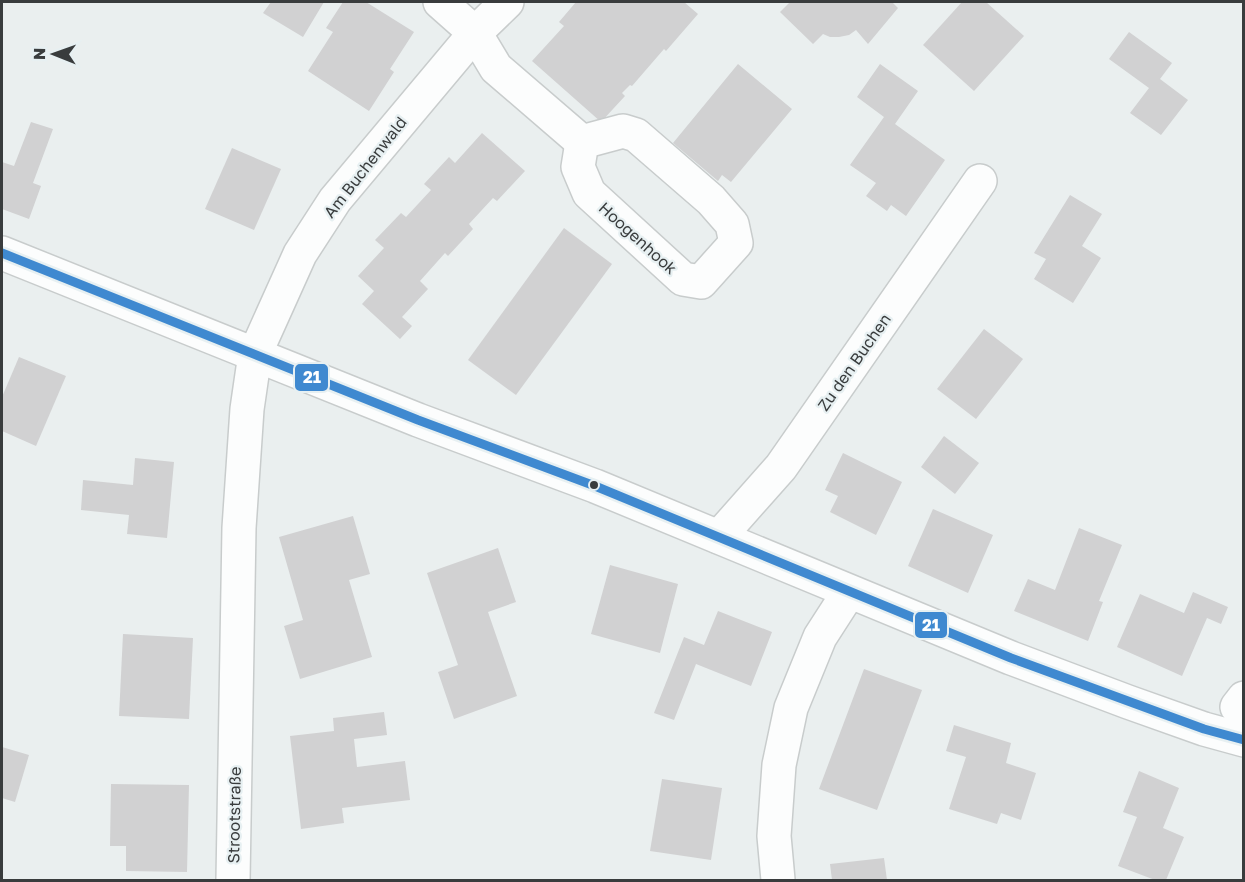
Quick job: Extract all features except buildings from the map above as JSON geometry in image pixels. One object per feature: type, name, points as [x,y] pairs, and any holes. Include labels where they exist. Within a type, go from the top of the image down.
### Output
[{"type":"street","points":[[440,2],[475,33],[496,68],[582,142]]},
{"type":"street","name":"Am Buchenwald","points":[[255,354],[300,254],[335,200],[475,33],[507,2]]},
{"type":"street","name":"Hoogenhook","points":[[623,132],[636,135],[711,200],[732,224],[736,243],[701,282],[683,279],[589,193],[578,167],[582,142],[623,132]]},
{"type":"street","name":"Zu den Buchen","points":[[719,537],[781,467],[980,181]]},
{"type":"street","points":[[2,253],[719,537],[1011,658],[1204,729],[1244,740]]},
{"type":"street","name":"Strootstraße","points":[[233,880],[239,528],[247,409],[255,354]]},
{"type":"street","points":[[778,880],[774,836],[779,765],[791,708],[820,637],[849,592]]},
{"type":"transit line","name":"21","points":[[2,253],[418,420],[595,486],[1011,658],[1204,729],[1244,740]]}]
